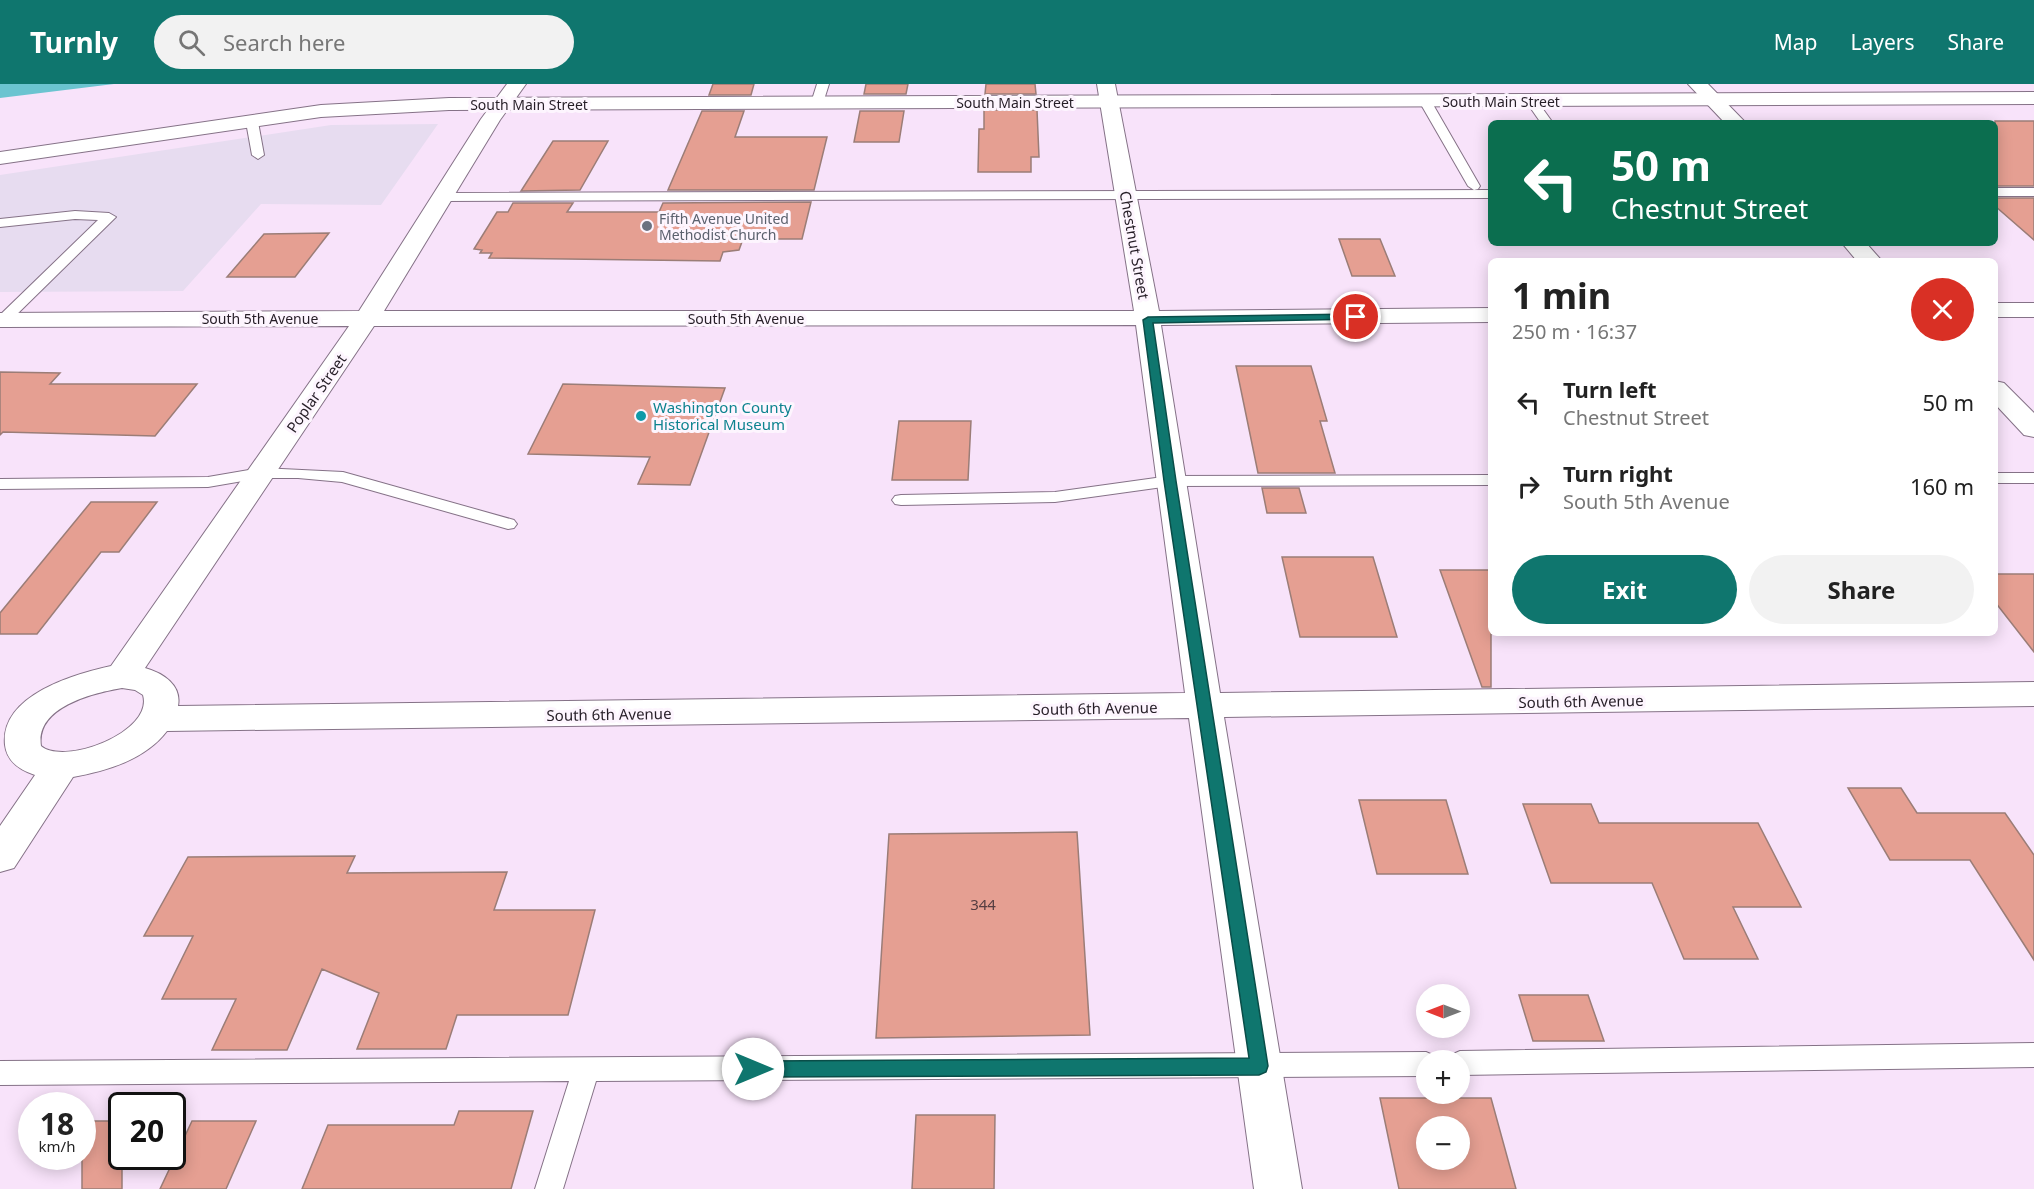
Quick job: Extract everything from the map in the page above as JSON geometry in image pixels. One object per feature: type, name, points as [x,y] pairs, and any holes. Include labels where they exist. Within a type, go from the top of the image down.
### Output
[{"type":"street","points":[[1697,84],[1733,120]]},
{"type":"street","name":"South Main Street","points":[[0,159],[321,111],[449,104],[509,94],[818,103],[1108,93],[1425,101],[2034,98]]},
{"type":"street","name":"Chestnut Street","points":[[1108,93],[1148,320],[1170,481],[1278,1189]]},
{"type":"street","name":"Poplar Street","points":[[122,676],[368,317],[509,94]]},
{"type":"street","points":[[1856,246],[1867,258]]},
{"type":"street","points":[[1998,310],[2034,310]]},
{"type":"street","name":"South 5th Avenue","points":[[2,320],[368,317],[1148,320],[1488,315]]},
{"type":"street","points":[[1998,392],[2034,429]]},
{"type":"street","points":[[122,676],[143,679],[158,688],[162,702],[156,719],[140,737],[116,752],[89,762],[61,766],[39,763],[24,753],[14,720],[70,688],[96,679],[122,676]]},
{"type":"street","name":"South 6th Avenue","points":[[156,719],[2034,694]]},
{"type":"street","points":[[0,857],[61,766]]},
{"type":"lane","points":[[818,103],[823,84]]},
{"type":"lane","points":[[1531,100],[1545,120]]},
{"type":"lane","points":[[1425,101],[1474,186]]},
{"type":"lane","points":[[252,122],[258,154]]},
{"type":"lane","points":[[1998,192],[2034,192]]},
{"type":"lane","points":[[442,197],[1488,194]]},
{"type":"lane","points":[[0,223],[75,215],[109,217],[2,320]]},
{"type":"lane","points":[[0,484],[208,482],[261,473],[298,473],[344,477],[508,524]]},
{"type":"lane","points":[[1998,478],[2034,478]]},
{"type":"lane","points":[[901,500],[1055,497],[1170,481],[1488,480]]},
{"type":"lane","points":[[1470,1063],[2034,1054]]},
{"type":"lane","points":[[0,1073],[1416,1064]]},
{"type":"lane","points":[[549,1189],[586,1070]]},
{"type":"shaded area","points":[[438,124],[381,205],[261,204],[183,291],[0,292],[0,175],[331,125]]},
{"type":"water","points":[[0,84],[114,84],[0,98]]},
{"type":"building","points":[[713,84],[754,84],[751,95],[709,95]]},
{"type":"building","points":[[866,84],[908,84],[906,94],[864,94]]},
{"type":"building","points":[[986,84],[1035,84],[1036,94],[985,94]]},
{"type":"building","points":[[984,110],[1037,110],[1039,157],[1031,157],[1031,172],[978,172],[979,129],[984,129]]},
{"type":"building","points":[[702,111],[744,111],[735,137],[827,137],[814,190],[668,190]]},
{"type":"building","points":[[860,111],[904,111],[899,142],[854,142]]},
{"type":"building","points":[[1998,121],[2034,121],[2034,186],[1998,186]]},
{"type":"building","points":[[553,141],[608,141],[580,190],[521,191]]},
{"type":"building","points":[[1998,198],[2034,198],[2034,240],[1998,209]]},
{"type":"building","name":"Fifth Avenue United Methodist Church","points":[[811,202],[802,239],[743,239],[739,250],[723,252],[720,261],[489,258],[492,253],[480,253],[482,250],[474,249],[497,212],[508,212],[513,203],[573,203],[567,212],[659,212],[663,203]]},
{"type":"building","points":[[329,233],[295,277],[227,277],[264,234]]},
{"type":"building","points":[[1339,239],[1380,239],[1395,276],[1352,276]]},
{"type":"building","points":[[1236,366],[1311,366],[1327,421],[1320,421],[1335,473],[1258,473]]},
{"type":"building","points":[[0,372],[60,373],[50,384],[197,384],[155,436],[3,432],[0,435]]},
{"type":"building","points":[[563,384],[725,388],[690,485],[638,484],[650,457],[528,454]]},
{"type":"building","points":[[899,421],[971,421],[968,480],[892,480]]},
{"type":"building","points":[[1262,488],[1299,488],[1306,513],[1267,513]]},
{"type":"building","points":[[91,502],[157,502],[119,552],[101,552],[37,634],[0,634],[0,613]]},
{"type":"building","points":[[1282,557],[1373,557],[1397,637],[1300,637]]},
{"type":"building","points":[[1440,570],[1488,570],[1491,687],[1482,687]]},
{"type":"building","points":[[1998,574],[2034,574],[2034,652],[1998,606]]},
{"type":"building","points":[[1848,788],[1901,788],[1917,813],[2005,813],[2034,855],[2034,960],[1970,860],[1890,860]]},
{"type":"building","points":[[1359,800],[1446,800],[1468,874],[1377,874]]},
{"type":"building","points":[[1523,804],[1591,804],[1599,823],[1758,823],[1801,907],[1733,907],[1758,959],[1684,959],[1652,883],[1551,883]]},
{"type":"building","points":[[1077,832],[1090,1035],[876,1038],[889,834]]},
{"type":"building","points":[[355,856],[347,873],[507,872],[494,910],[595,910],[568,1015],[457,1015],[446,1049],[357,1049],[379,993],[322,969],[287,1050],[212,1050],[236,999],[162,999],[193,936],[144,936],[188,857]]},
{"type":"building","points":[[1519,995],[1588,995],[1604,1041],[1533,1041]]},
{"type":"building","points":[[1380,1098],[1416,1098],[1416,1104],[1470,1104],[1470,1098],[1491,1098],[1516,1189],[1399,1189]]},
{"type":"building","points":[[459,1111],[533,1111],[511,1189],[302,1189],[328,1125],[454,1125]]},
{"type":"building","points":[[916,1115],[995,1115],[994,1189],[912,1189]]},
{"type":"building","points":[[96,1121],[108,1121],[108,1170],[122,1170],[122,1189],[82,1189],[82,1170],[96,1170]]},
{"type":"building","points":[[192,1121],[256,1121],[226,1189],[160,1189],[169,1170],[186,1170],[186,1134]]},
{"type":"place","name":"Fifth Avenue United Methodist Church","points":[[647,226]]},
{"type":"place","name":"Washington County Historical Museum","points":[[641,416]]},
{"type":"route","points":[[753,1069],[1259,1066],[1170,481],[1148,320],[1356,317]]}]
